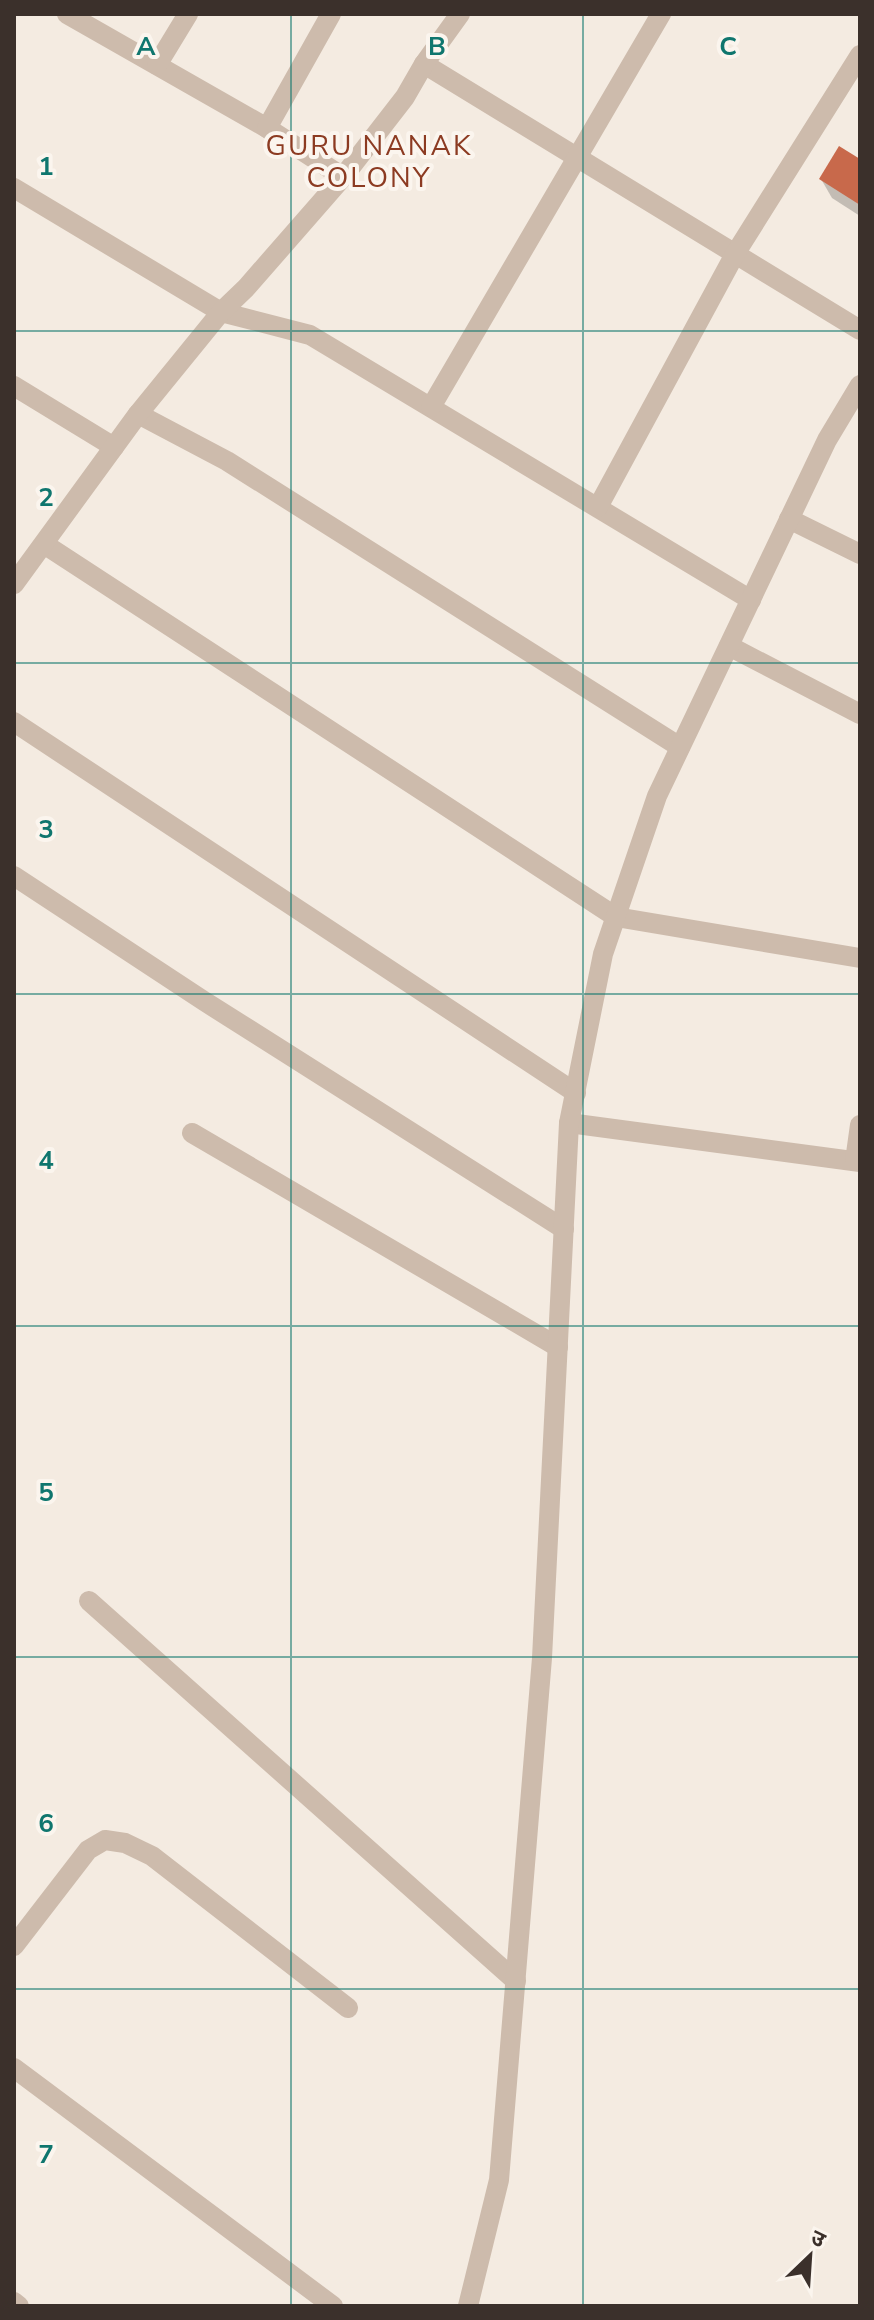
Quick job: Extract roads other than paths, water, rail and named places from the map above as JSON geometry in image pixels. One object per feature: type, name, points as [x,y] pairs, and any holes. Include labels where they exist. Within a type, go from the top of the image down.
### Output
[{"type":"street","points":[[67,14],[267,128],[343,177]]},
{"type":"street","points":[[157,65],[188,14]]},
{"type":"street","points":[[267,128],[331,14]]},
{"type":"street","points":[[14,584],[138,414],[221,312],[246,288],[343,177],[405,97],[460,14]]},
{"type":"street","points":[[431,407],[661,14]]},
{"type":"street","points":[[598,507],[735,254],[860,55]]},
{"type":"street","points":[[424,64],[860,330]]},
{"type":"street","points":[[14,188],[221,312],[310,335],[751,600]]},
{"type":"street","points":[[468,2306],[499,2180],[542,1658],[569,1123],[603,954],[657,796],[827,440],[860,385]]},
{"type":"street","points":[[14,386],[114,447]]},
{"type":"street","points":[[138,414],[227,461],[680,747]]},
{"type":"street","points":[[789,519],[860,554]]},
{"type":"street","points":[[44,544],[616,917],[860,958]]},
{"type":"street","points":[[729,646],[860,714]]},
{"type":"street","points":[[14,722],[576,1093]]},
{"type":"street","points":[[14,876],[204,1001],[564,1229]]},
{"type":"street","points":[[569,1123],[858,1161],[860,1125]]},
{"type":"street","points":[[192,1133],[558,1347]]},
{"type":"street","points":[[89,1601],[516,1981]]},
{"type":"street","points":[[14,1946],[88,1850],[105,1840],[125,1843],[152,1856],[348,2008]]},
{"type":"street","points":[[14,2068],[333,2306]]},
{"type":"street","points":[[14,2302],[19,2306]]},
{"type":"district","name":"GURU NANAK COLONY","points":[[369,161]]}]
